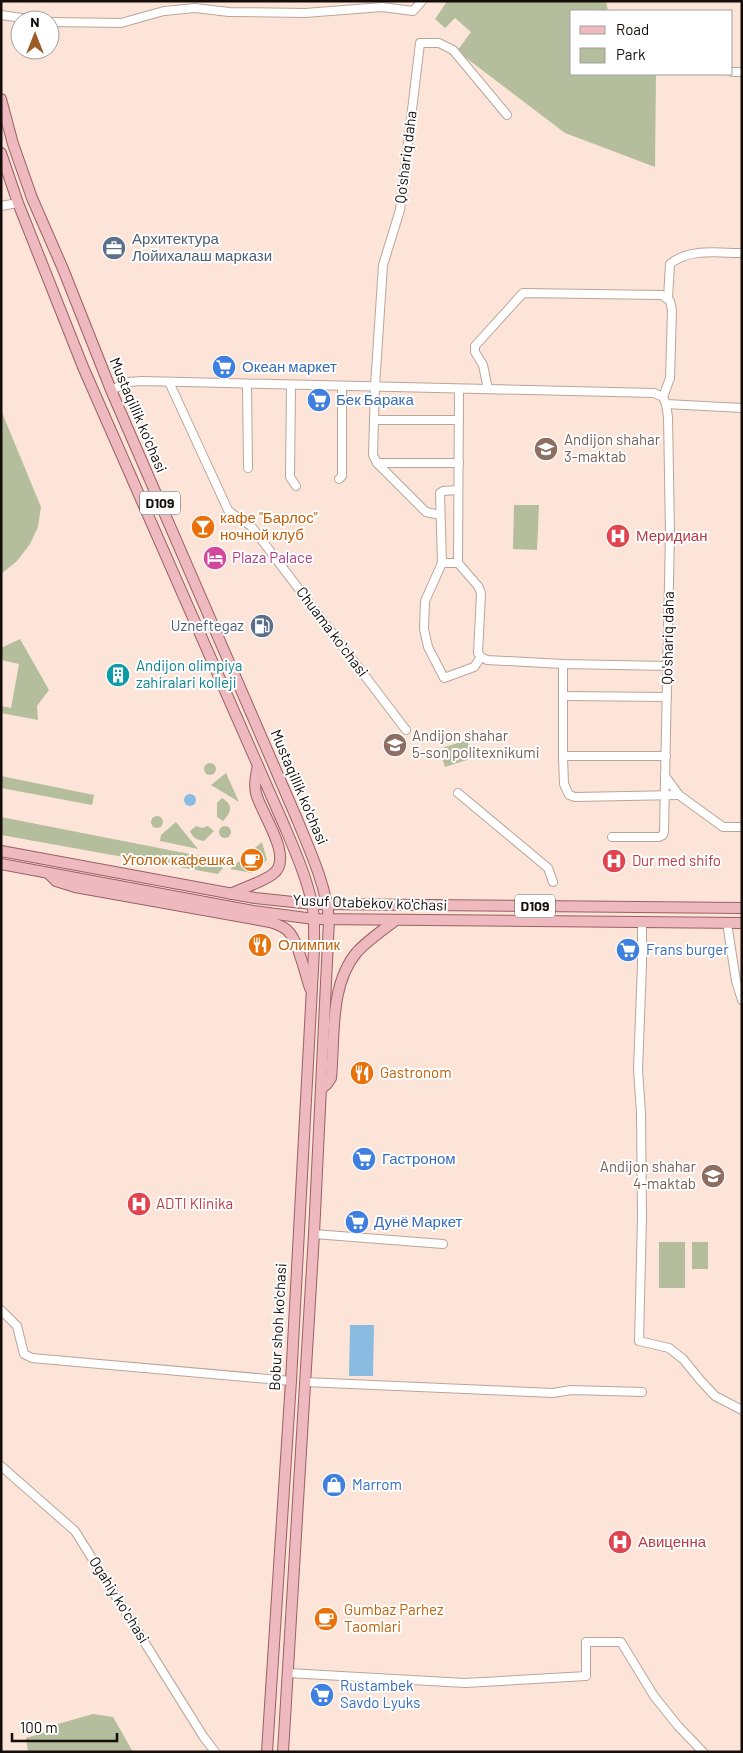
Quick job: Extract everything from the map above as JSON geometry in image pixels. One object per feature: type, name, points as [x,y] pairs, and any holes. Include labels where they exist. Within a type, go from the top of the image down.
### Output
[{"type":"main road","name":"Mustaqillik ko'chasi","points":[[1,99],[13,144],[32,198],[63,269],[111,390],[297,818],[328,904]]},
{"type":"main road","name":"Mustaqillik ko'chasi","points":[[1,153],[18,203],[87,376],[305,875],[312,904]]},
{"type":"main road","points":[[18,203],[32,198]]},
{"type":"main road","points":[[47,276],[63,269]]},
{"type":"main road","points":[[231,894],[272,875],[280,865],[278,844],[256,794],[255,784],[258,766]]},
{"type":"main road","name":"Yusuf Otabekov ko'chasi","points":[[1,851],[231,894],[312,904],[742,908]]},
{"type":"main road","name":"Yusuf Otabekov ko'chasi","points":[[1,864],[253,910],[314,919],[742,923]]},
{"type":"main road","points":[[47,873],[56,881],[75,887],[270,922],[280,926],[294,938],[311,993]]},
{"type":"main road","name":"Bobur shoh ko'chasi","points":[[267,1752],[311,993],[314,919],[312,904]]},
{"type":"main road","name":"Bobur shoh ko'chasi","points":[[283,1752],[322,1088],[329,920],[328,904]]},
{"type":"main road","points":[[322,1088],[331,1078],[339,986],[347,968],[358,951],[396,920]]},
{"type":"main road","points":[[282,1502],[297,1503]]},
{"type":"main road","points":[[277,1582],[293,1583]]},
{"type":"street","points":[[163,1],[164,11]]},
{"type":"street","points":[[60,22],[121,23],[164,11],[200,8],[228,12],[305,13],[382,7],[412,11],[422,1]]},
{"type":"street","name":"Qo'shariq daha","points":[[375,386],[383,265],[400,210],[420,43],[439,43],[453,50],[507,115]]},
{"type":"street","points":[[1,206],[18,203]]},
{"type":"street","name":"Qo'shariq daha","points":[[612,837],[659,836],[663,835],[664,832],[670,532],[665,401],[670,378],[672,304],[668,298],[670,264],[679,257],[690,253],[742,252]]},
{"type":"street","points":[[488,389],[483,365],[475,352],[475,346],[523,293],[662,295],[668,298]]},
{"type":"street","points":[[111,390],[129,382],[169,382],[654,393],[665,401],[742,408]]},
{"type":"street","name":"Chuama koʻchasi","points":[[169,382],[228,510],[235,517],[243,520],[250,526],[406,730]]},
{"type":"street","points":[[248,384],[248,468]]},
{"type":"street","points":[[291,385],[290,477],[296,486]]},
{"type":"street","points":[[339,479],[342,476],[342,386]]},
{"type":"street","points":[[375,386],[372,455],[377,463],[426,512],[440,515]]},
{"type":"street","points":[[460,389],[458,563],[478,586],[481,593],[478,653],[481,658],[487,660],[563,664],[668,666]]},
{"type":"street","points":[[374,420],[459,420]]},
{"type":"street","points":[[377,463],[459,463]]},
{"type":"street","points":[[458,490],[442,491],[440,493],[442,563],[425,601],[424,629],[428,648],[444,678],[474,667],[481,658]]},
{"type":"street","points":[[442,563],[458,563]]},
{"type":"street","points":[[563,664],[564,784],[569,795],[575,797],[679,795]]},
{"type":"street","points":[[564,696],[667,697]]},
{"type":"street","points":[[563,756],[666,756]]},
{"type":"street","points":[[665,776],[679,795],[723,827],[742,827]]},
{"type":"street","points":[[458,793],[548,868],[553,882]]},
{"type":"street","points":[[642,922],[638,1070],[641,1113],[642,1227],[639,1340],[669,1348],[683,1359],[715,1396],[742,1410]]},
{"type":"street","points":[[728,923],[736,980],[742,1000]]},
{"type":"street","points":[[314,1234],[442,1244]]},
{"type":"street","points":[[1,1310],[17,1326],[24,1354],[32,1358],[290,1381]]},
{"type":"street","points":[[305,1382],[544,1393],[571,1390],[642,1392]]},
{"type":"street","name":"Ogahiy koʻchasi","points":[[1,1466],[75,1531],[203,1736],[215,1752]]},
{"type":"street","points":[[288,1673],[465,1683],[586,1676],[586,1642],[621,1642],[654,1696],[701,1751]]},
{"type":"green space","points":[[443,1],[606,1],[608,10],[570,10],[570,75],[656,75],[655,167],[565,133],[457,51],[471,32],[455,18],[445,28],[435,19],[446,3]]},
{"type":"green space","points":[[1,410],[41,507],[38,527],[30,544],[17,561],[1,574]]},
{"type":"green space","points":[[514,505],[539,505],[537,550],[513,549]]},
{"type":"green space","points":[[20,639],[49,690],[37,706],[38,720],[1,713],[1,706],[11,708],[19,664],[1,660],[1,648]]},
{"type":"green space","points":[[467,740],[473,758],[445,767],[439,749]]},
{"type":"green space","points":[[212,763],[215,764],[215,774],[208,775],[205,774],[204,767],[205,764]]},
{"type":"green space","points":[[226,773],[239,802],[211,785]]},
{"type":"green space","points":[[1,776],[94,795],[92,805],[1,788]]},
{"type":"green space","points":[[222,798],[230,806],[228,815],[223,821],[217,817],[217,803]]},
{"type":"green space","points":[[159,816],[162,817],[162,827],[155,828],[152,827],[151,820],[152,817]]},
{"type":"green space","points":[[1,817],[215,859],[223,868],[218,874],[1,835]]},
{"type":"green space","points":[[176,822],[198,849],[160,841],[161,835]]},
{"type":"green space","points":[[196,826],[202,828],[208,826],[214,831],[204,841],[199,840],[190,831]]},
{"type":"green space","points":[[227,826],[230,827],[230,837],[223,838],[220,837],[219,830],[220,827]]},
{"type":"green space","points":[[262,842],[267,860],[252,873],[230,869]]},
{"type":"green space","points":[[659,1242],[685,1242],[685,1288],[659,1288]]},
{"type":"green space","points":[[692,1242],[708,1242],[708,1269],[692,1269]]},
{"type":"green space","points":[[93,1714],[113,1717],[133,1752],[28,1752],[26,1738],[46,1732],[47,1727]]},
{"type":"water","points":[[192,794],[195,795],[195,805],[188,806],[185,805],[184,798],[185,795]]},
{"type":"water","points":[[350,1325],[374,1325],[373,1376],[349,1376]]},
{"type":"place","name":"Архитектура Лойихалаш маркази","points":[[114,248]]},
{"type":"place","name":"Океан маркет","points":[[224,367]]},
{"type":"place","name":"Бек Барака","points":[[319,400]]},
{"type":"place","name":"Andijon shahar 3-maktab","points":[[546,449]]},
{"type":"place","name":"кафе \"Барлос\" ночной клуб","points":[[203,527]]},
{"type":"place","name":"Меридиан","points":[[618,536]]},
{"type":"place","name":"Plaza Palace","points":[[215,558]]},
{"type":"place","name":"Uzneftegaz","points":[[262,626]]},
{"type":"place","name":"Andijon olimpiya zahiralari kolleji","points":[[118,675]]},
{"type":"place","name":"Andijon shahar 5-son politexnikumi","points":[[395,745]]},
{"type":"place","name":"Уголок кафешка","points":[[252,860]]},
{"type":"place","name":"Dur med shifo","points":[[614,861]]},
{"type":"place","name":"Олимпик","points":[[260,945]]},
{"type":"place","name":"Frans burger","points":[[628,950]]},
{"type":"place","name":"Gastronom","points":[[362,1073]]},
{"type":"place","name":"Гастроном","points":[[364,1159]]},
{"type":"place","name":"Andijon shahar 4-maktab","points":[[713,1176]]},
{"type":"place","name":"ADTI Klinika","points":[[139,1204]]},
{"type":"place","name":"Дунё Маркет","points":[[357,1222]]},
{"type":"place","name":"Marrom","points":[[334,1485]]},
{"type":"place","name":"Авиценна","points":[[620,1542]]},
{"type":"place","name":"Gumbaz Parhez Taomlari","points":[[326,1619]]},
{"type":"place","name":"Rustambek Savdo Lyuks","points":[[322,1695]]}]
